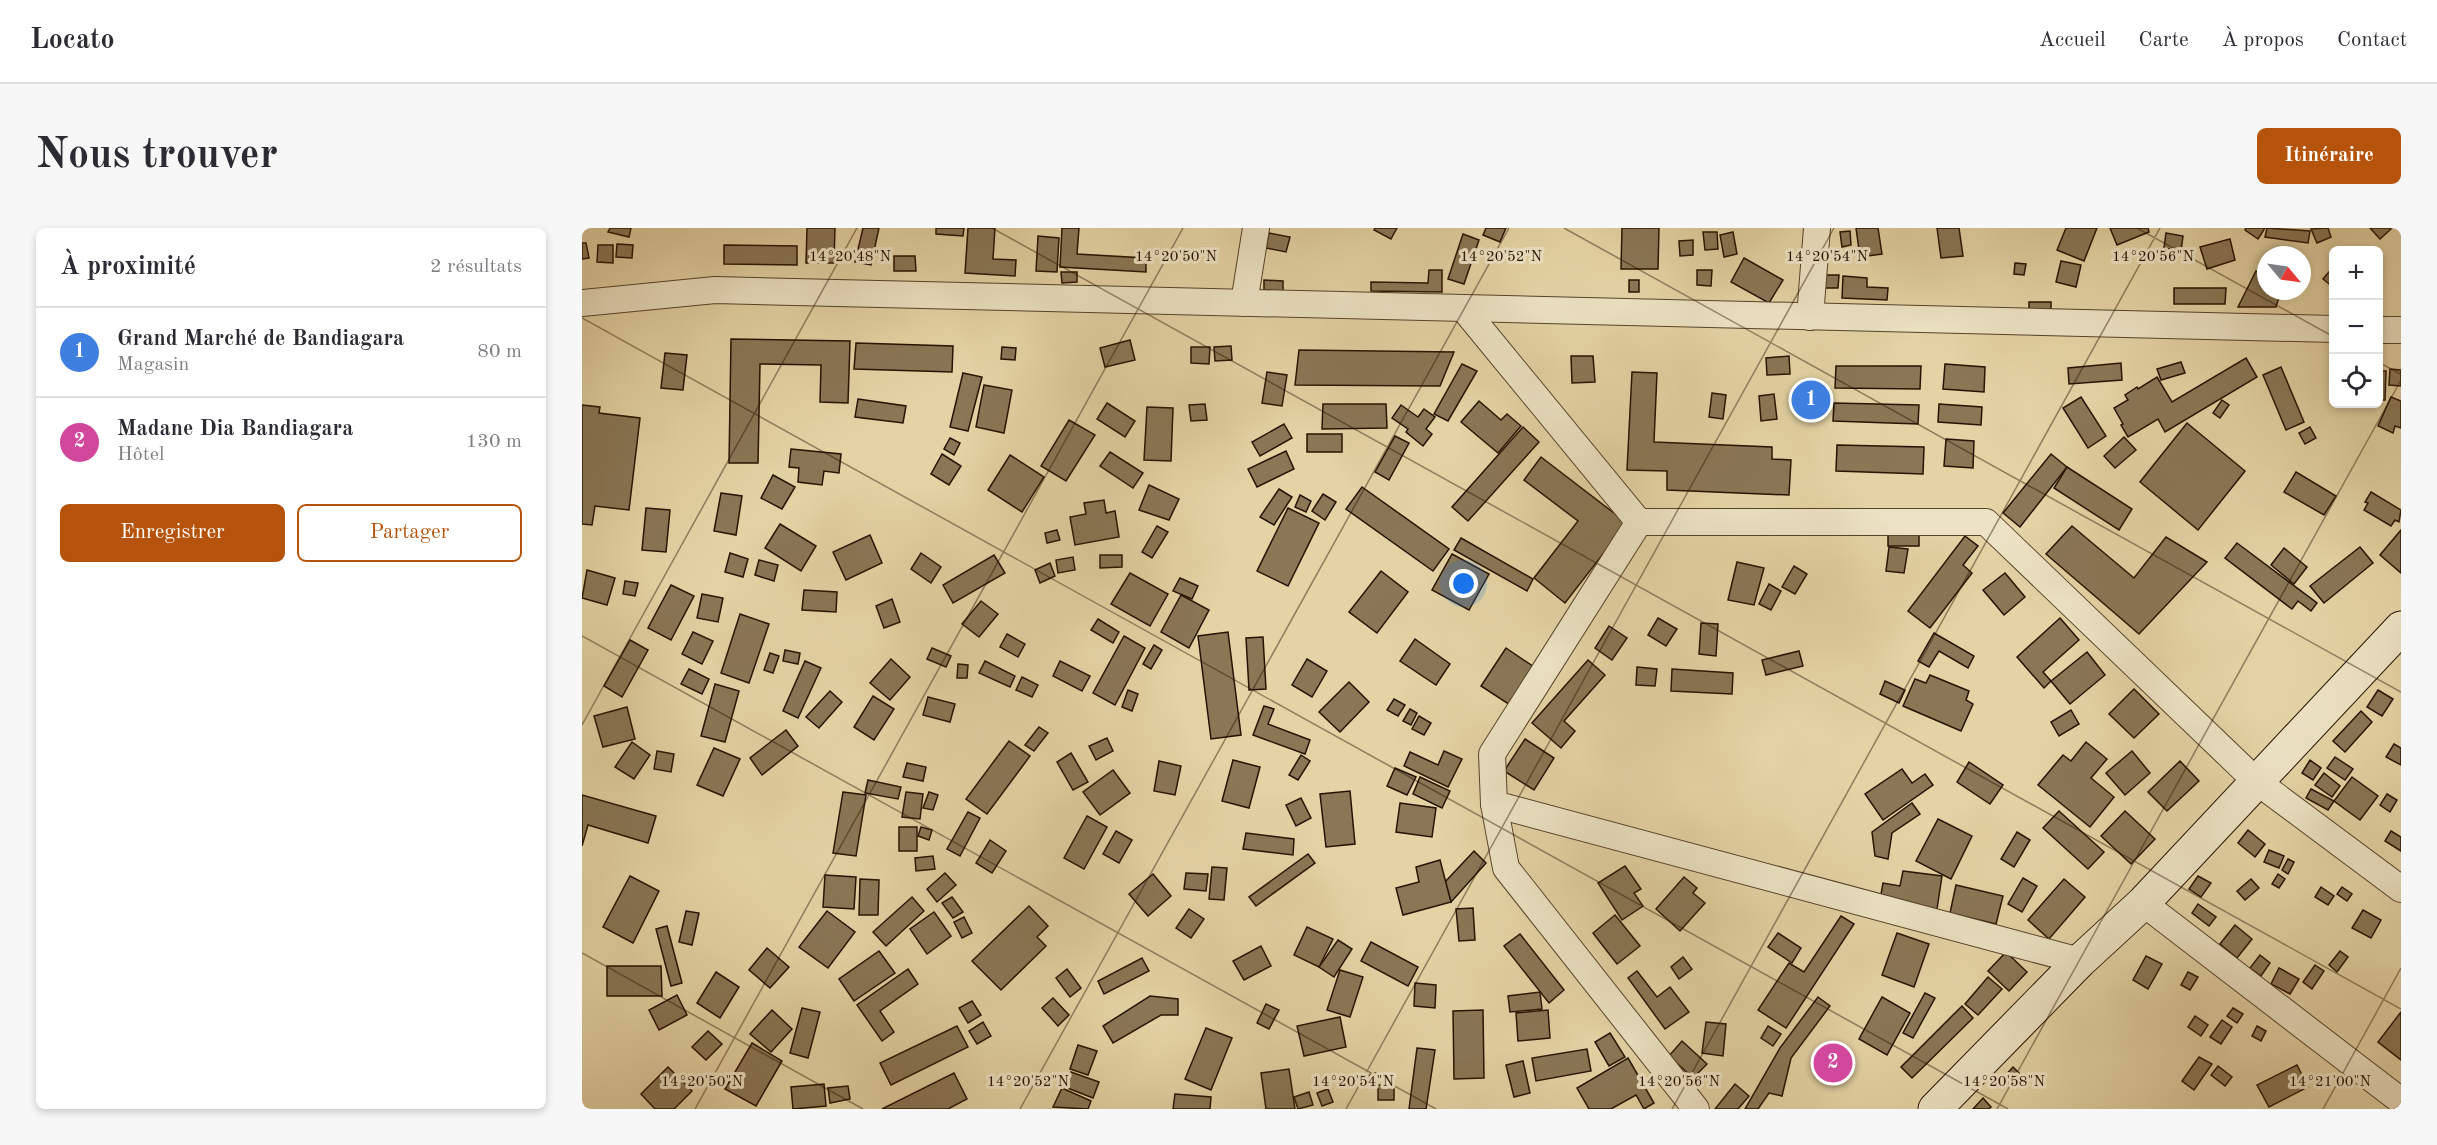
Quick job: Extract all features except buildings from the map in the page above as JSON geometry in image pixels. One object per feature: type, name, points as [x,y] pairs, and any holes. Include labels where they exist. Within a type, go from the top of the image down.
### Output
[{"type":"main road","points":[[1935,1109],[2080,961],[2144,903],[2401,628]]},
{"type":"street","points":[[1244,303],[1256,228]]},
{"type":"street","points":[[1810,317],[1817,228]]},
{"type":"street","points":[[582,303],[715,290],[2329,329]]},
{"type":"street","points":[[1464,309],[1639,522]]},
{"type":"street","points":[[2383,330],[2401,330]]},
{"type":"street","points":[[1639,522],[1986,522],[2256,781],[2401,889]]},
{"type":"street","points":[[1639,522],[1492,754],[1494,804],[1506,868],[1696,1109]]},
{"type":"street","points":[[1494,804],[2080,961]]},
{"type":"street","points":[[2144,903],[2401,1101]]},
{"type":"place","name":"Grand Marché de Bandiagara","points":[[1811,400]]},
{"type":"place","name":"Madane Dia Bandiagara","points":[[1833,1063]]}]
